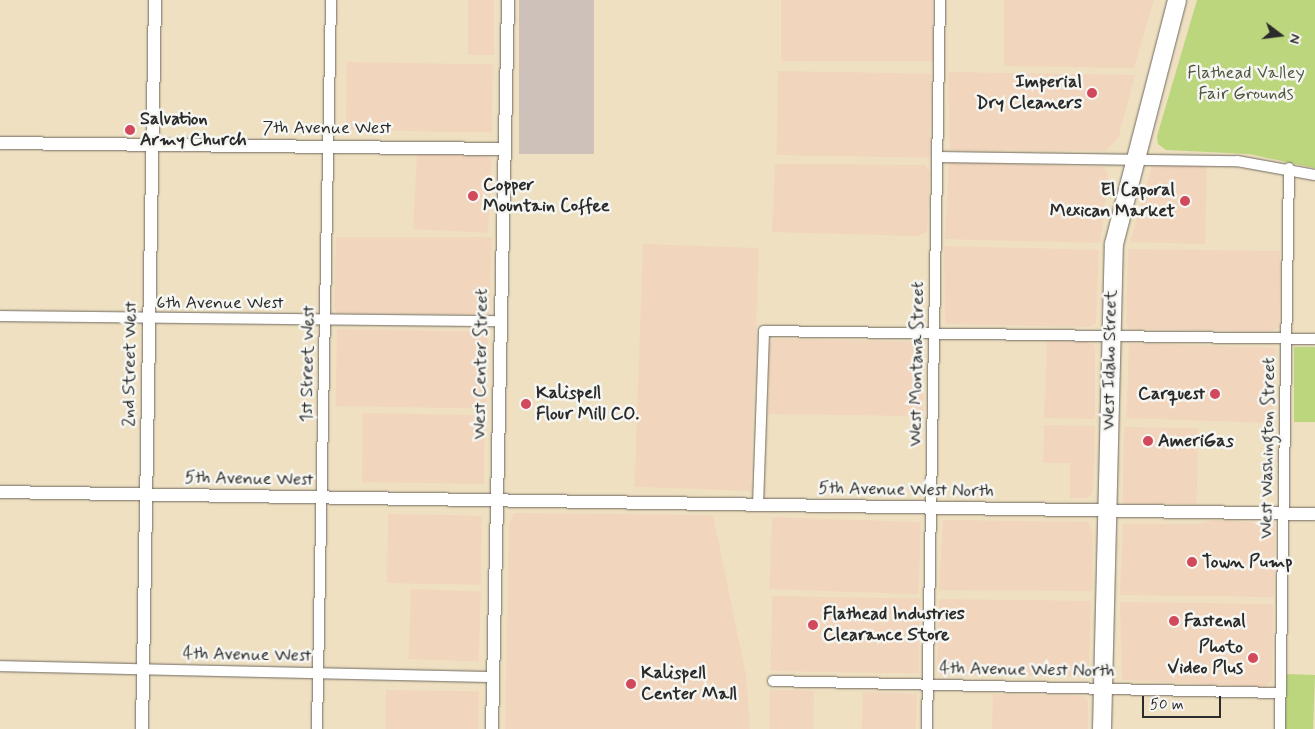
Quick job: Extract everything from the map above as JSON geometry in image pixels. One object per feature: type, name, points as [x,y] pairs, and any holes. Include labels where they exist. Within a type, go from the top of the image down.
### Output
[{"type":"highway","name":"West Idaho Street","points":[[1102,729],[1110,336],[1114,244],[1134,159],[1177,0]]},
{"type":"street","name":"2nd Street West","points":[[142,729],[155,0]]},
{"type":"street","name":"1st Street West","points":[[317,729],[331,0]]},
{"type":"street","name":"West Center Street","points":[[492,729],[499,321],[508,0]]},
{"type":"street","name":"West Montana Street","points":[[927,729],[940,0]]},
{"type":"street","name":"7th Avenue West","points":[[0,144],[328,145],[503,149]]},
{"type":"street","points":[[937,156],[1237,161],[1289,168],[1315,175]]},
{"type":"street","name":"West Washington Street","points":[[1280,729],[1289,168]]},
{"type":"street","name":"6th Avenue West","points":[[0,316],[148,319],[499,321]]},
{"type":"street","points":[[758,505],[764,330],[1315,339]]},
{"type":"street","name":"5th Avenue West","points":[[0,492],[497,500]]},
{"type":"street","name":"5th Avenue West North","points":[[497,500],[1107,512],[1315,514]]},
{"type":"street","name":"4th Avenue West","points":[[0,666],[494,677]]},
{"type":"street","name":"4th Avenue West North","points":[[774,681],[1103,687],[1280,693]]},
{"type":"shaded area","points":[[468,0],[494,0],[494,55],[468,55]]},
{"type":"shaded area","points":[[519,0],[594,0],[594,154],[519,154]]},
{"type":"shaded area","points":[[781,0],[933,0],[933,61],[781,61]]},
{"type":"shaded area","points":[[1004,0],[1154,0],[1134,68],[1004,66]]},
{"type":"shaded area","points":[[347,62],[493,65],[492,133],[346,130]]},
{"type":"shaded area","points":[[778,71],[931,74],[930,158],[777,155]]},
{"type":"shaded area","points":[[948,72],[1135,75],[1118,139],[1105,151],[950,150]]},
{"type":"shaded area","points":[[417,153],[492,157],[488,233],[413,229]]},
{"type":"shaded area","points":[[949,162],[1103,167],[1108,174],[1100,243],[945,239]]},
{"type":"shaded area","points":[[775,164],[925,165],[930,172],[927,232],[917,236],[772,232]]},
{"type":"shaded area","points":[[1152,165],[1207,165],[1205,244],[1130,242]]},
{"type":"shaded area","points":[[336,237],[492,237],[489,314],[338,313],[334,308]]},
{"type":"shaded area","points":[[643,244],[759,248],[750,491],[635,487]]},
{"type":"shaded area","points":[[944,246],[1099,250],[1096,323],[1090,327],[945,324]]},
{"type":"shaded area","points":[[1128,249],[1280,251],[1279,327],[1273,331],[1130,329],[1126,325]]},
{"type":"shaded area","points":[[337,329],[488,332],[487,409],[336,406]]},
{"type":"shaded area","points":[[773,339],[924,342],[923,416],[769,414],[768,345]]},
{"type":"shaded area","points":[[1047,341],[1087,342],[1095,346],[1095,419],[1044,418]]},
{"type":"shaded area","points":[[1129,343],[1276,348],[1273,423],[1126,418]]},
{"type":"shaded area","points":[[363,413],[485,415],[484,484],[362,482]]},
{"type":"shaded area","points":[[1044,425],[1095,426],[1093,491],[1088,498],[1070,498],[1070,463],[1043,463]]},
{"type":"shaded area","points":[[1124,427],[1198,428],[1197,504],[1123,503]]},
{"type":"shaded area","points":[[514,513],[713,515],[746,675],[750,729],[505,729],[509,524]]},
{"type":"shaded area","points":[[388,514],[482,516],[481,585],[387,583]]},
{"type":"shaded area","points":[[772,517],[921,522],[918,594],[769,589]]},
{"type":"shaded area","points":[[943,520],[1088,522],[1093,532],[1092,591],[939,590]]},
{"type":"shaded area","points":[[1214,520],[1275,524],[1274,597],[1120,595],[1123,524],[1198,524]]},
{"type":"shaded area","points":[[411,589],[481,591],[479,661],[409,659]]},
{"type":"shaded area","points":[[772,596],[920,599],[919,674],[771,671]]},
{"type":"shaded area","points":[[939,599],[1091,601],[1089,671],[1077,677],[941,675],[937,670]]},
{"type":"shaded area","points":[[1120,602],[1273,604],[1272,681],[1265,687],[1122,680]]},
{"type":"shaded area","points":[[386,690],[479,692],[478,729],[385,729]]},
{"type":"shaded area","points":[[770,690],[814,691],[813,729],[769,729]]},
{"type":"shaded area","points":[[863,692],[917,694],[916,729],[862,729]]},
{"type":"shaded area","points":[[993,694],[1083,696],[1088,700],[1088,729],[992,729]]},
{"type":"green space","name":"Flathead Valley Fair Grounds","points":[[1197,0],[1315,0],[1315,168],[1249,154],[1166,150],[1158,144],[1157,136]]},
{"type":"green space","points":[[1294,347],[1315,347],[1315,422],[1294,422]]},
{"type":"green space","points":[[1287,674],[1315,675],[1313,729],[1285,729]]},
{"type":"place","name":"Imperial Dry Cleaners","points":[[1092,93]]},
{"type":"place","name":"Salvation Army Church","points":[[130,130]]},
{"type":"place","name":"Copper Mountain Coffee","points":[[473,196]]},
{"type":"place","name":"El Caporal Mexican Market","points":[[1185,201]]},
{"type":"place","name":"Carquest","points":[[1215,394]]},
{"type":"place","name":"Kalispell Flour Mill CO.","points":[[526,404]]},
{"type":"place","name":"AmeriGas","points":[[1148,441]]},
{"type":"place","name":"Town Pump","points":[[1192,562]]},
{"type":"place","name":"Fastenal","points":[[1174,621]]},
{"type":"place","name":"Flathead Industries Clearance Store","points":[[813,625]]},
{"type":"place","name":"Photo Video Plus","points":[[1253,658]]},
{"type":"place","name":"Kalispell Center Mall","points":[[631,684]]}]
